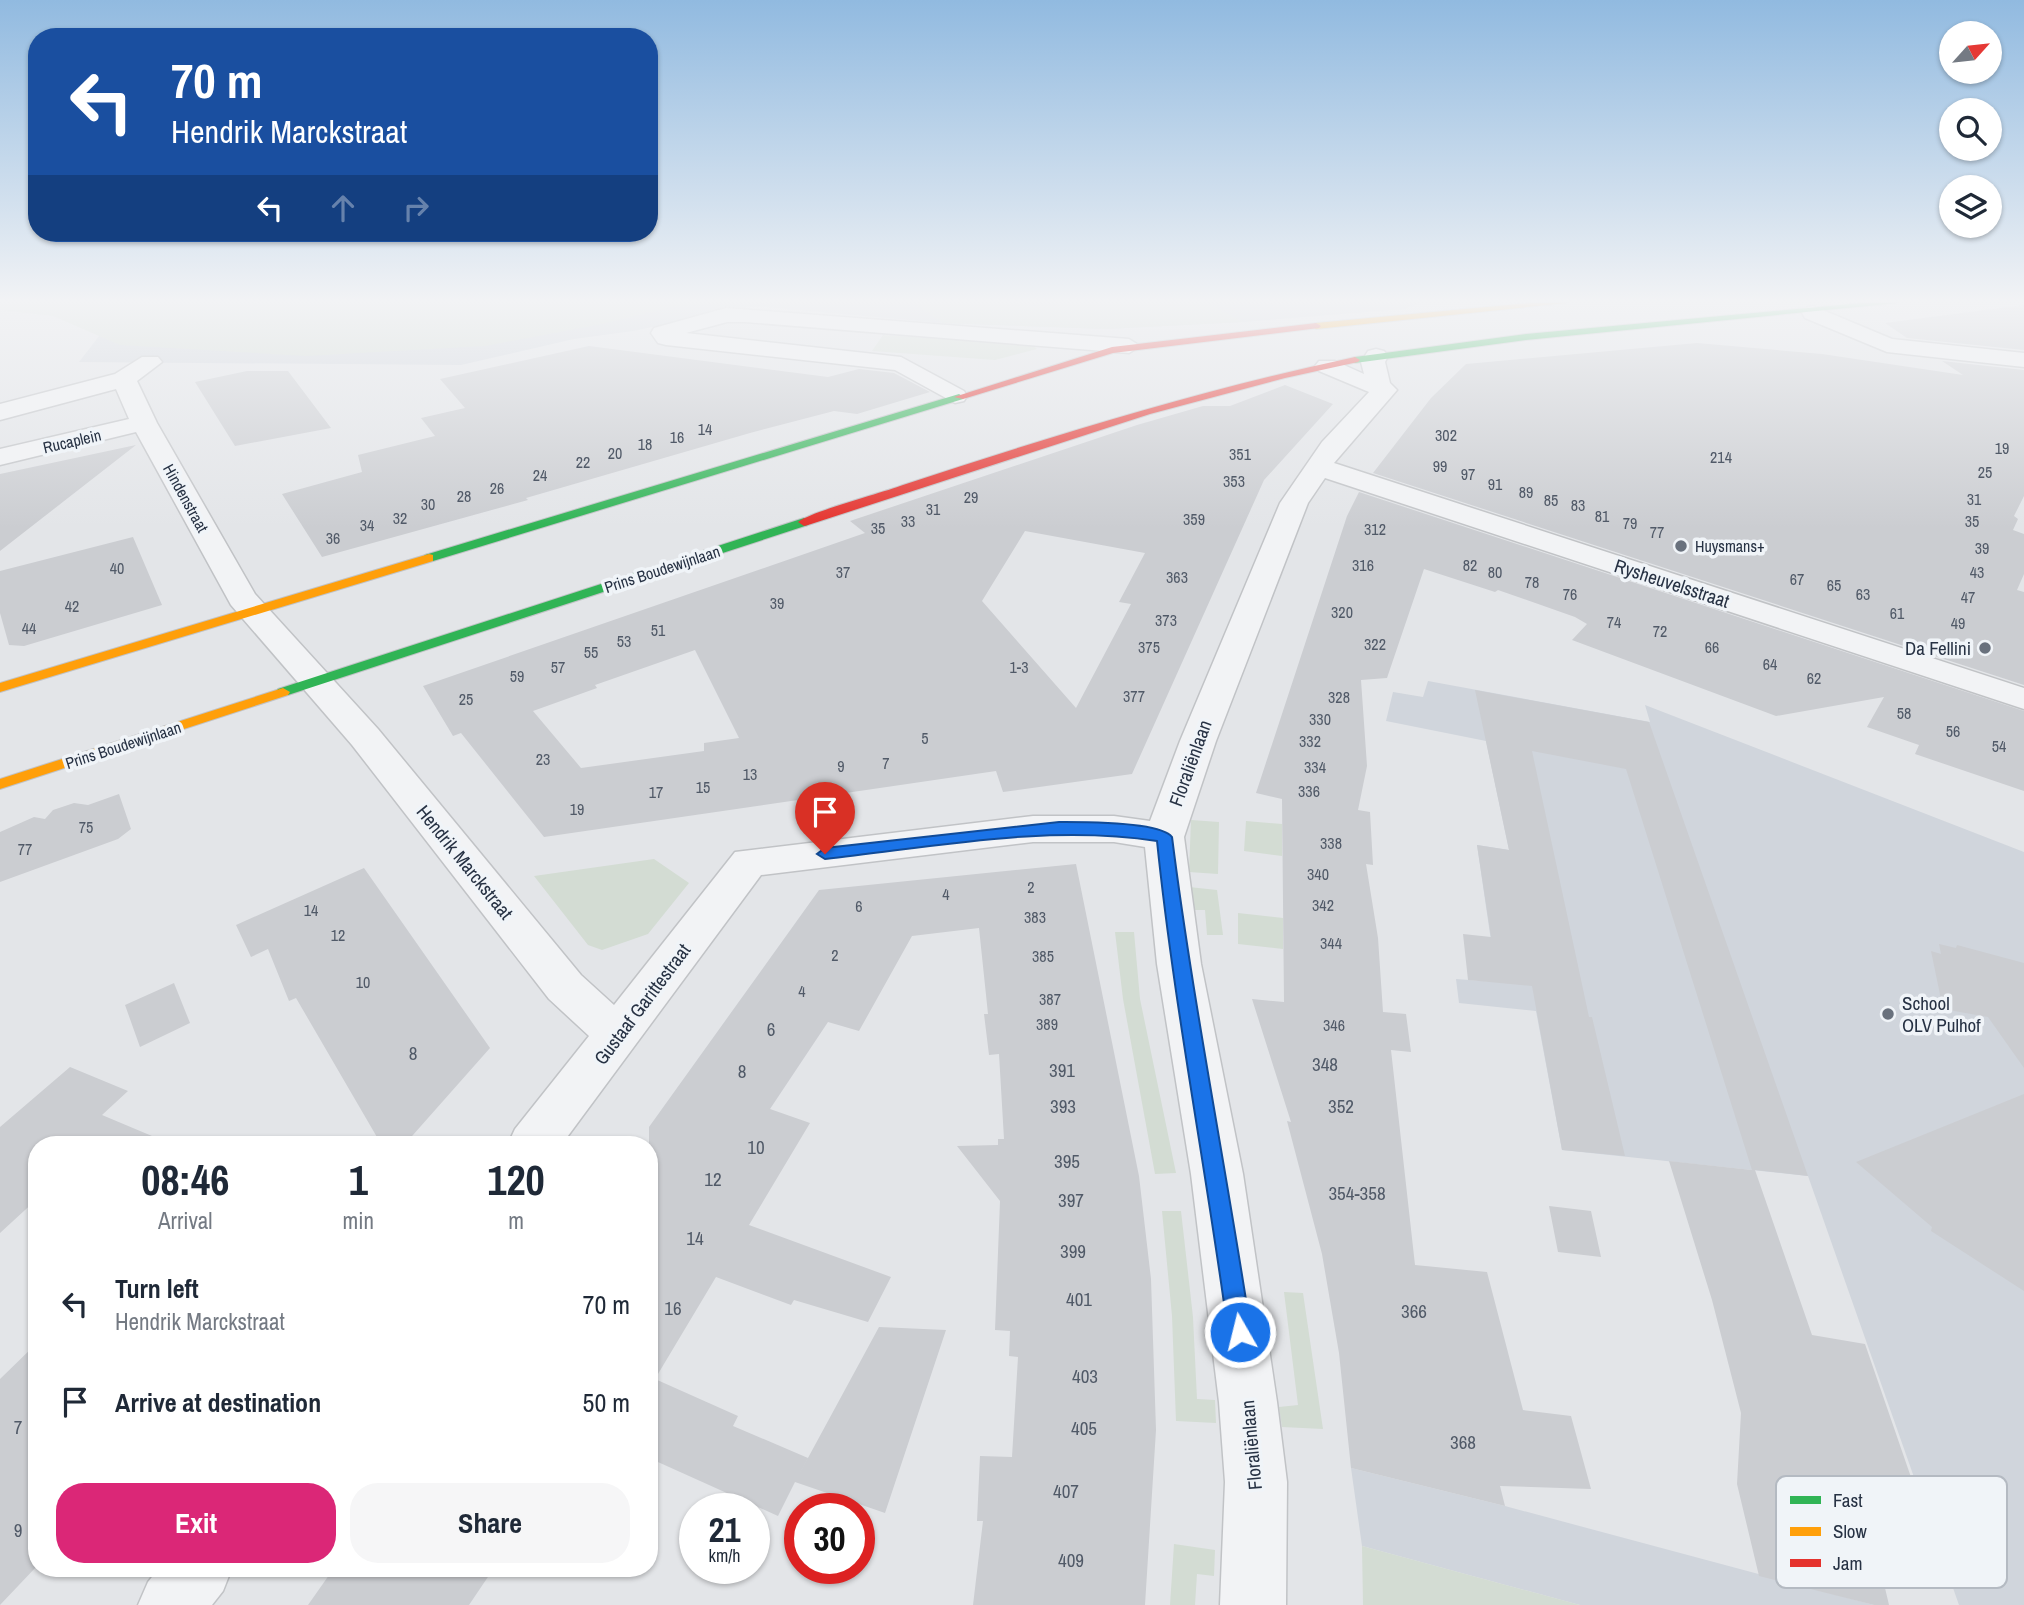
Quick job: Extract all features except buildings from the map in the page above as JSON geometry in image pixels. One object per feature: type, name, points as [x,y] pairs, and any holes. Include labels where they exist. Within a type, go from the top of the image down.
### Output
[{"type":"main road","points":[[0,688],[1018,378]]},
{"type":"main road","name":"Prins Boudewijnlaan","points":[[0,784],[1105,424],[1174,403],[1278,378]]},
{"type":"street","points":[[924,378],[955,396]]},
{"type":"street","points":[[1352,378],[1379,387],[1377,378]]},
{"type":"street","points":[[0,412],[124,379]]},
{"type":"street","name":"Hindenstraat","points":[[124,379],[142,419],[242,598],[317,682]]},
{"type":"street","name":"Floraliënlaan","points":[[1253,1605],[1255,1482],[1248,1402],[1217,1174],[1179,964],[1164,837],[1202,729],[1294,503],[1339,439],[1385,390],[1379,387]]},
{"type":"street","points":[[0,421],[142,419]]},
{"type":"street","name":"Rucaplein","points":[[0,457],[142,419]]},
{"type":"street","name":"Rysheuvelsstraat","points":[[1319,467],[2023,695]]},
{"type":"street","name":"Hendrik Marckstraat","points":[[317,682],[565,987],[584,1008],[619,1034]]},
{"type":"street","name":"Gustaaf Garittestraat","points":[[539,1136],[750,862],[1033,829],[1114,829],[1164,837]]},
{"type":"street","points":[[171,1605],[193,1577]]},
{"type":"shaded area","name":"School OLV Pulhof","points":[[1428,681],[1650,722],[1645,705],[2024,852],[2024,1605],[1959,1605],[1953,1588],[2007,1588],[2007,1476],[1914,1476],[1808,1176],[1562,1150],[1536,1011],[1459,1003],[1456,979],[1497,982],[1477,845],[1509,850],[1486,741],[1386,721],[1393,692],[1423,697]]},
{"type":"shaded area","points":[[1191,820],[1219,822],[1218,874],[1189,872]]},
{"type":"shaded area","points":[[1246,821],[1282,824],[1282,856],[1244,851]]},
{"type":"shaded area","points":[[654,859],[689,883],[648,934],[602,950],[588,945],[534,876]]},
{"type":"shaded area","points":[[1189,887],[1217,890],[1223,935],[1207,935],[1205,910],[1191,910]]},
{"type":"shaded area","points":[[1238,913],[1283,918],[1283,949],[1238,944]]},
{"type":"shaded area","points":[[1115,932],[1134,932],[1140,999],[1176,1173],[1155,1174],[1123,999]]},
{"type":"shaded area","points":[[1162,1211],[1181,1211],[1193,1317],[1197,1399],[1215,1400],[1216,1423],[1176,1421],[1172,1316]]},
{"type":"shaded area","points":[[1284,1292],[1303,1293],[1323,1429],[1282,1427],[1279,1407],[1298,1405]]},
{"type":"shaded area","points":[[1351,1468],[1776,1579],[1776,1588],[1811,1588],[1874,1605],[1580,1605],[1362,1546]]},
{"type":"shaded area","points":[[1174,1544],[1215,1550],[1214,1576],[1197,1574],[1195,1605],[1170,1605]]},
{"type":"shaded area","points":[[1362,1546],[1580,1605],[1363,1605]]},
{"type":"traffic: fast","points":[[429,558],[959,397]]},
{"type":"traffic: fast","points":[[283,692],[804,522]]},
{"type":"traffic: slow","points":[[0,688],[429,558]]},
{"type":"traffic: slow","points":[[0,784],[283,692]]},
{"type":"traffic: jam","points":[[959,397],[1021,378]]},
{"type":"traffic: jam","points":[[804,522],[1077,432],[1273,378]]},
{"type":"place","name":"Huysmans+","points":[[1681,546]]},
{"type":"place","name":"Da Fellini","points":[[1985,648]]},
{"type":"place","name":"School OLV Pulhof","points":[[1888,1014]]},
{"type":"route","points":[[825,854],[1059,827],[1114,829],[1164,837],[1179,964],[1217,1174],[1240,1332]]}]
